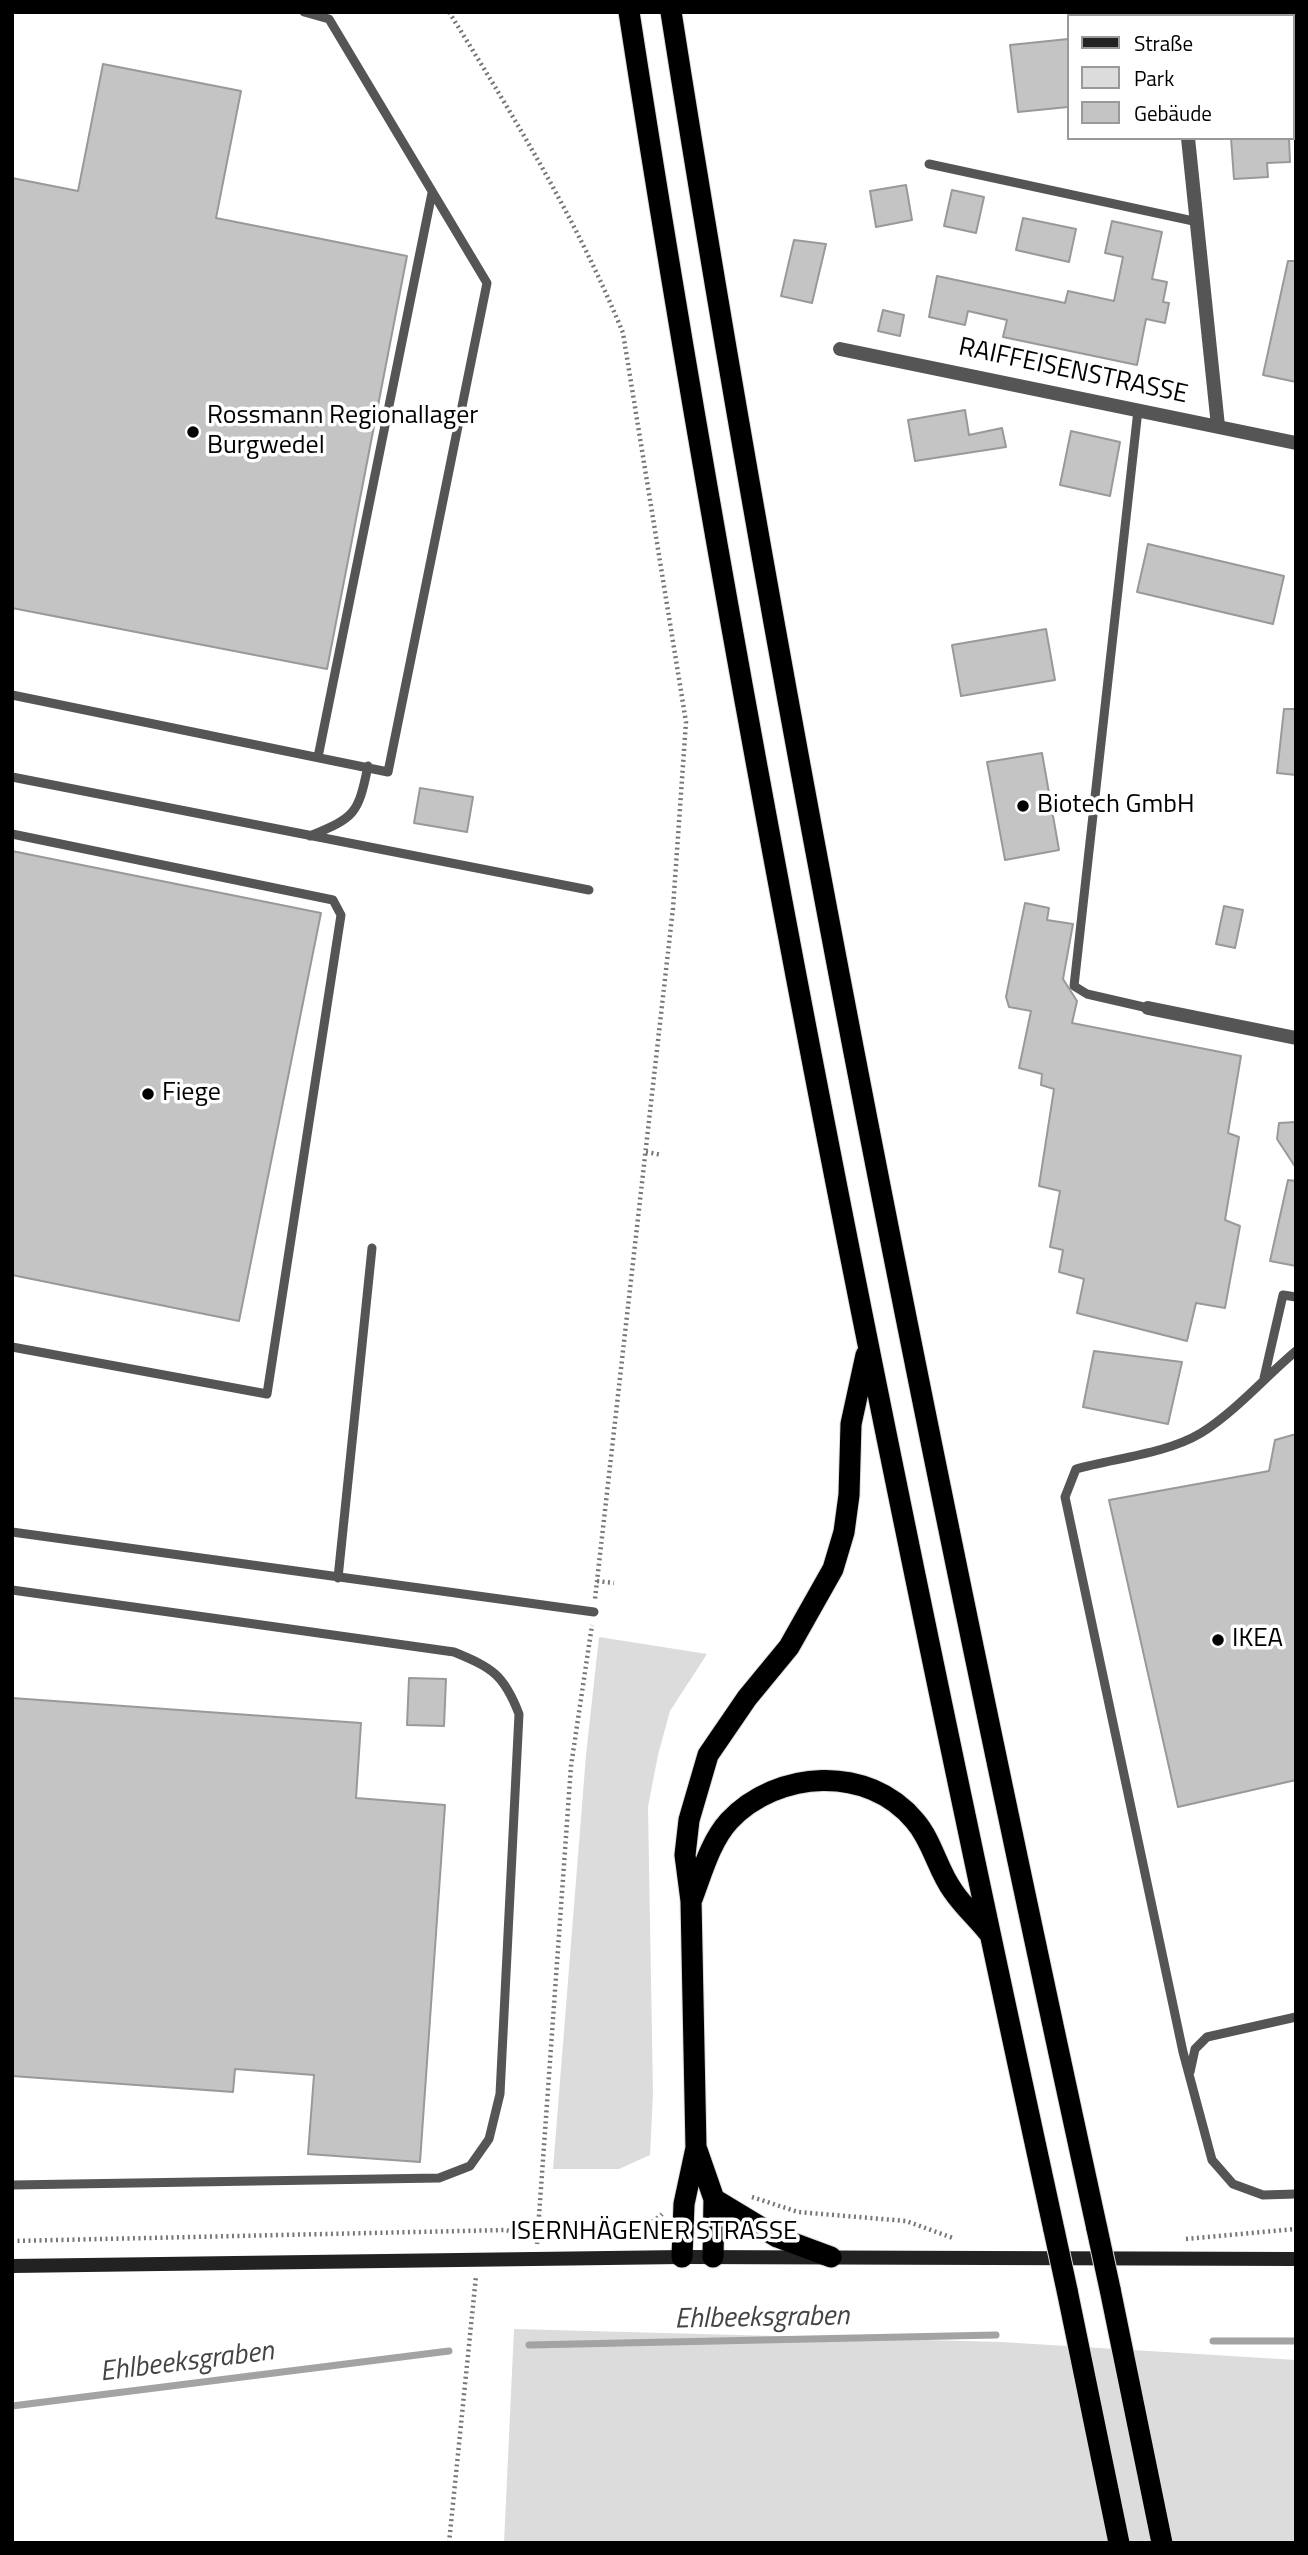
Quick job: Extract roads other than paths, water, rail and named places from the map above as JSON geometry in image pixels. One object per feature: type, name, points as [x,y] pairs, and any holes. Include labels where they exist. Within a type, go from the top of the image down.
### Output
[{"type":"highway","points":[[629,12],[657,191],[739,655],[869,1346],[1119,2543]]},
{"type":"highway","points":[[671,12],[768,586],[871,1144],[996,1762],[1162,2543]]},
{"type":"highway","points":[[682,2257],[684,2204],[696,2148],[691,1901],[685,1855],[689,1820],[708,1755],[747,1698],[789,1647],[833,1569],[844,1532],[849,1495],[851,1424],[869,1346]]},
{"type":"highway","points":[[691,1901],[710,1851],[727,1824],[742,1809],[777,1787],[812,1780],[840,1781],[871,1789],[896,1803],[914,1819],[930,1842],[952,1890],[990,1933]]},
{"type":"highway","points":[[696,2148],[714,2199],[713,2257]]},
{"type":"highway","points":[[714,2199],[768,2232],[831,2257]]},
{"type":"main road","name":"ISERNHÄGENER STRASSE","points":[[12,2266],[682,2257],[1296,2259]]},
{"type":"street","points":[[1188,140],[1218,426]]},
{"type":"street","name":"RAIFFEISENSTRASSE","points":[[840,349],[1296,443]]},
{"type":"street","points":[[1148,1008],[1296,1038]]},
{"type":"lane","points":[[12,695],[388,772],[487,283],[329,19],[304,12]]},
{"type":"lane","points":[[929,164],[1198,222]]},
{"type":"lane","points":[[318,757],[432,193]]},
{"type":"lane","points":[[1138,410],[1074,986],[1087,994],[1148,1008]]},
{"type":"lane","points":[[308,836],[348,818],[358,806],[368,766]]},
{"type":"lane","points":[[12,777],[589,890]]},
{"type":"lane","points":[[12,834],[333,900],[341,915],[267,1394],[12,1347]]},
{"type":"lane","points":[[338,1578],[372,1248]]},
{"type":"lane","points":[[1264,1378],[1283,1294],[1296,1297]]},
{"type":"lane","points":[[1296,1351],[1220,1419],[1199,1434],[1165,1447],[1076,1469],[1065,1497],[1183,2052],[1212,2160],[1233,2184],[1263,2195],[1296,2194]]},
{"type":"lane","points":[[12,1532],[594,1612]]},
{"type":"lane","points":[[12,1590],[454,1652],[481,1663],[508,1685],[519,1714],[500,2094],[489,2139],[470,2166],[439,2178],[12,2185]]},
{"type":"lane","points":[[1190,2072],[1195,2049],[1207,2037],[1296,2017]]},
{"type":"waterway","name":"Ehlbeeksgraben","points":[[529,2345],[996,2335]]},
{"type":"waterway","name":"Ehlbeeksgraben","points":[[1213,2341],[1296,2341]]},
{"type":"waterway","name":"Ehlbeeksgraben","points":[[12,2406],[449,2351]]},
{"type":"place","name":"Rossmann Regionallager Burgwedel","points":[[193,432]]},
{"type":"place","name":"Biotech GmbH","points":[[1023,806]]},
{"type":"place","name":"Fiege","points":[[148,1094]]},
{"type":"place","name":"IKEA","points":[[1218,1640]]}]
